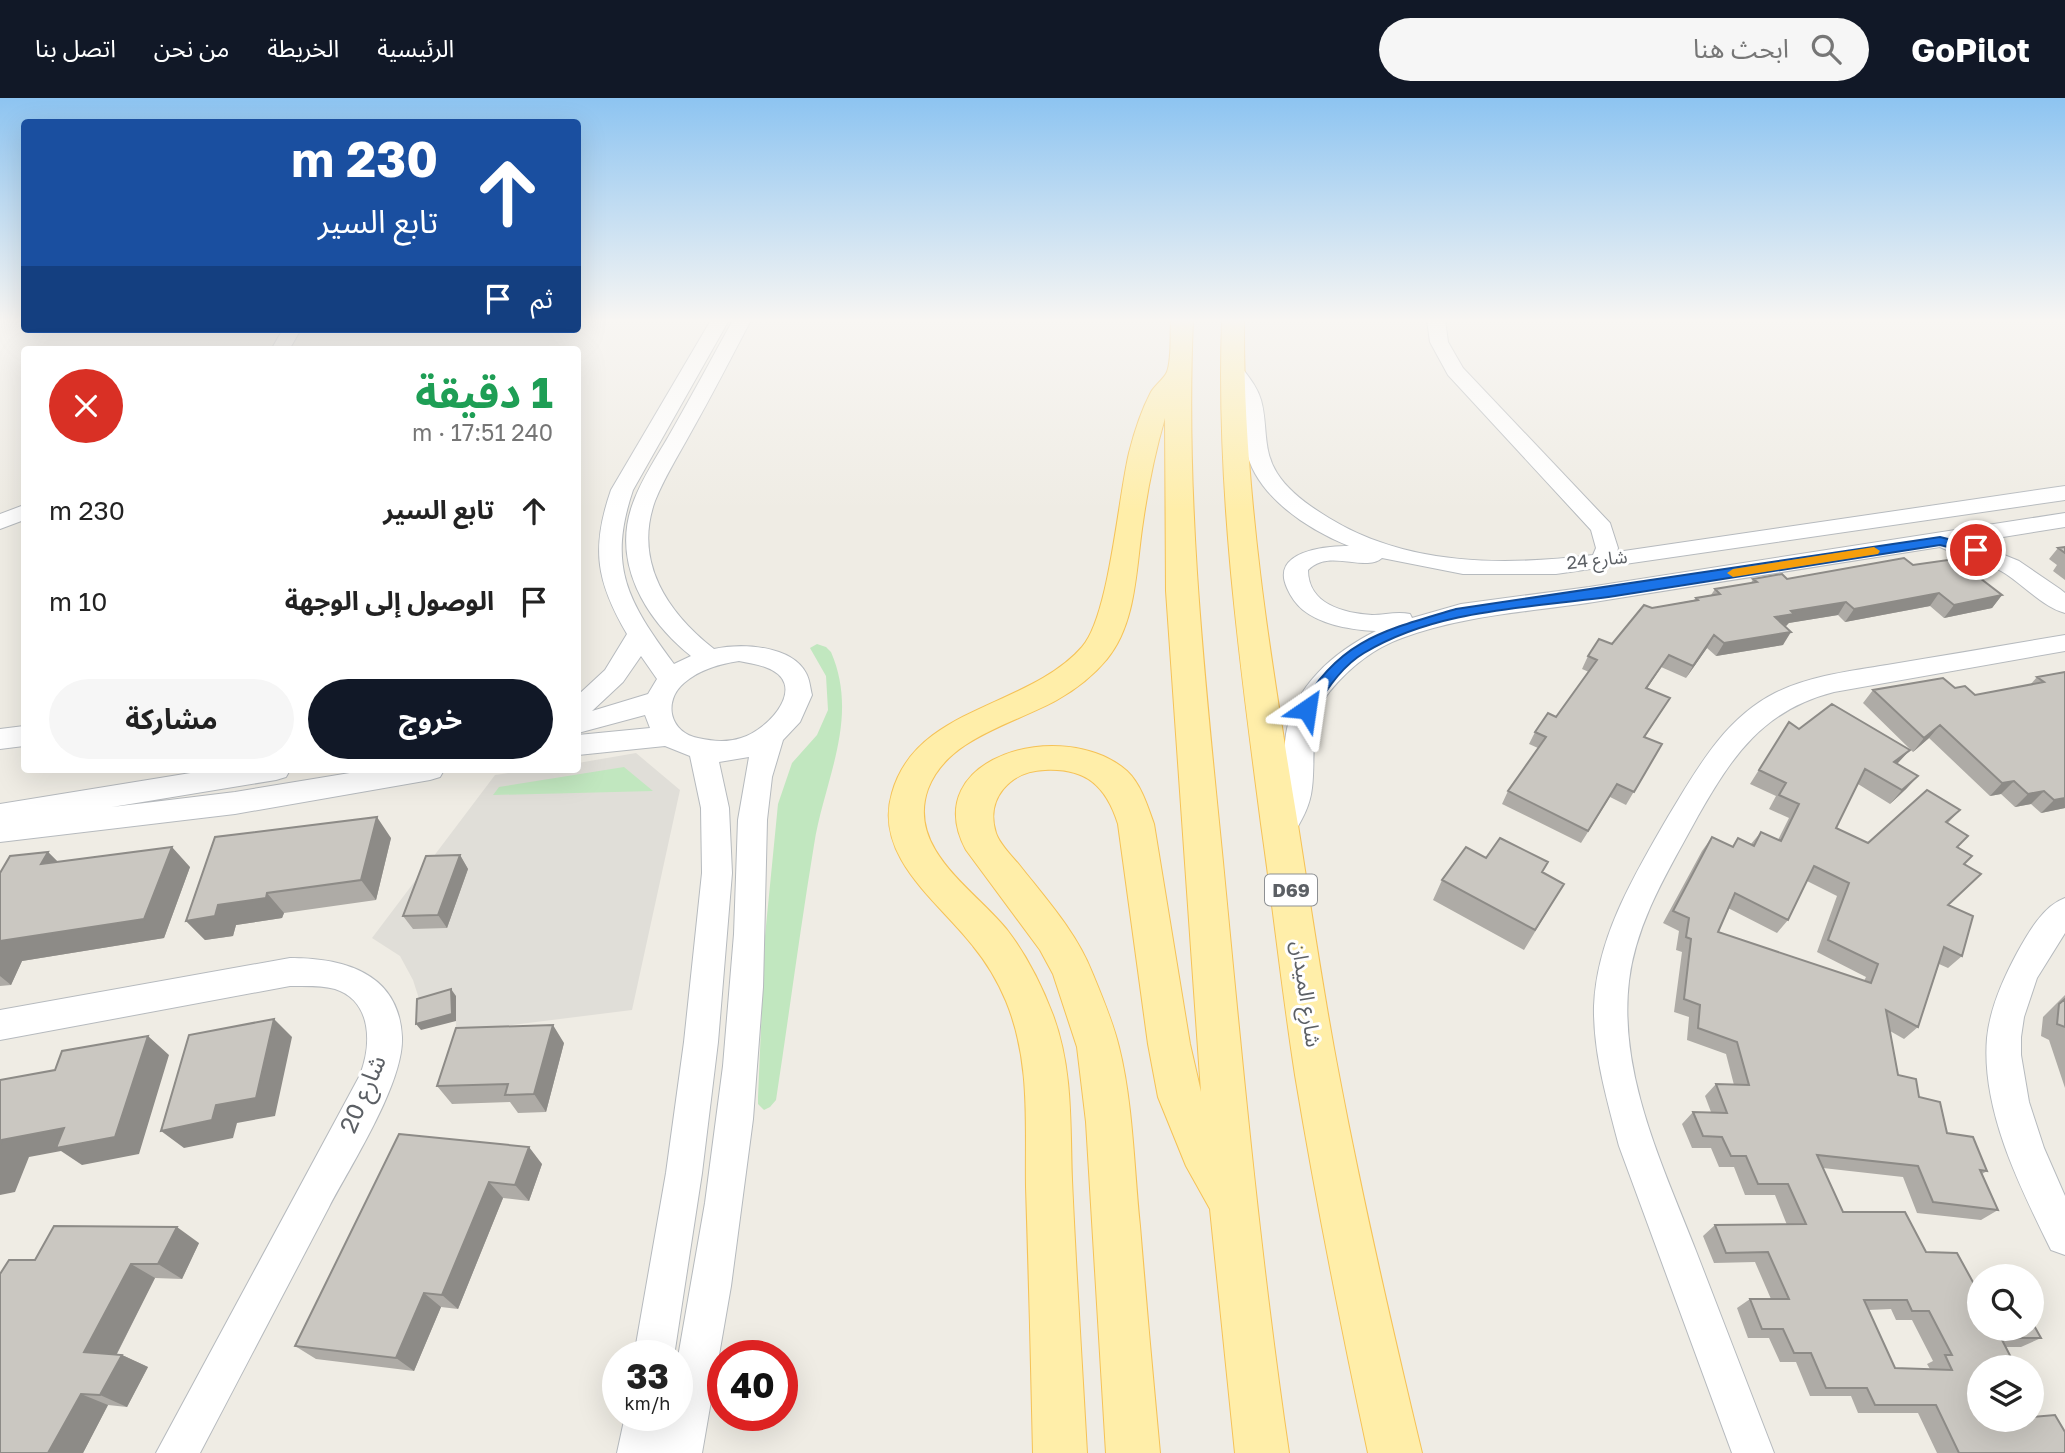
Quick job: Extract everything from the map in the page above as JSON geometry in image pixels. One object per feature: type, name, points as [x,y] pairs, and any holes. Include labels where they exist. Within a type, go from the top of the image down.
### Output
[{"type":"main road","points":[[1060,1453],[1049,1176],[1051,1130],[1041,1045],[1029,1007],[1000,951],[982,927],[943,889],[918,857],[906,820],[907,799],[923,765],[949,739],[1036,699],[1060,684],[1079,668],[1100,644],[1112,618],[1127,544],[1138,464],[1161,392],[1170,383]]},
{"type":"main road","points":[[1178,383],[1178,553],[1234,1206],[1250,1368],[1262,1453]]},
{"type":"main road","name":"شارع الميدان","points":[[1233,383],[1240,523],[1251,633],[1317,1073],[1363,1312],[1395,1453]]},
{"type":"main road","points":[[1133,1453],[1108,1122],[1098,1047],[1072,971],[1054,938],[979,840],[974,827],[975,801],[986,783],[1003,768],[1033,758],[1066,757],[1099,768],[1124,792],[1136,824],[1169,1044],[1180,1097],[1202,1152],[1234,1206]]},
{"type":"street","points":[[581,723],[619,714],[666,690],[683,671],[709,658],[739,653],[766,657],[788,668],[799,686],[797,707],[783,728],[746,747],[703,750],[690,747],[670,736],[660,723],[666,690],[617,597],[611,579],[607,542],[622,490],[684,383]]},
{"type":"street","points":[[707,383],[649,489],[637,531],[638,561],[655,605],[678,633],[709,658]]},
{"type":"street","name":"شارع 24","points":[[1245,383],[1252,396],[1257,450],[1268,476],[1278,489],[1306,513],[1339,533],[1380,550],[1432,563],[1499,569],[1604,560],[2065,493]]},
{"type":"street","points":[[1466,383],[1602,528],[1665,552]]},
{"type":"street","points":[[0,522],[21,513]]},
{"type":"street","name":"شارع 24","points":[[1282,829],[1293,810],[1298,789],[1300,734],[1307,709],[1320,687],[1346,659],[1374,641],[1461,612],[1615,591],[2065,520]]},
{"type":"street","points":[[1602,528],[1607,548],[1604,560]]},
{"type":"street","points":[[2016,528],[2009,534],[2007,542],[2015,563],[2065,605]]},
{"type":"street","points":[[1940,541],[1984,553],[2026,574]]},
{"type":"street","points":[[1432,563],[1407,565],[1368,555],[1334,552],[1304,561],[1296,569],[1296,583],[1310,603],[1325,612],[1359,623],[1381,625],[1434,613],[1461,612]]},
{"type":"street","points":[[581,705],[616,675],[639,635]]},
{"type":"street","points":[[1753,1453],[1637,1146],[1623,1094],[1613,1047],[1611,1003],[1616,965],[1628,926],[1644,887],[1720,756],[1741,732],[1765,712],[1792,696],[1834,683],[2065,643]]},
{"type":"street","points":[[0,739],[21,736]]},
{"type":"street","points":[[581,745],[670,736]]},
{"type":"street","points":[[681,1453],[701,1347],[735,1119],[750,922],[754,792],[757,773],[771,736]]},
{"type":"street","points":[[657,1340],[686,1160],[701,1042],[717,873],[715,808],[703,750]]},
{"type":"street","points":[[0,813],[259,773]]},
{"type":"street","points":[[0,831],[235,803],[412,773]]},
{"type":"street","points":[[235,803],[242,776]]},
{"type":"street","points":[[2065,911],[2047,929],[2027,965],[2010,1006],[2003,1053],[2026,1148],[2045,1198],[2065,1236]]},
{"type":"street","name":"شارع 20","points":[[0,1025],[178,991],[307,971],[332,973],[354,981],[370,994],[381,1012],[385,1034],[383,1058],[360,1112],[177,1453]]},
{"type":"street","points":[[638,1453],[643,1431]]},
{"type":"shaded area","points":[[636,753],[680,790],[632,1010],[456,1032],[456,996],[421,1005],[413,980],[400,956],[372,938],[495,775],[581,773],[581,762]]},
{"type":"green space","points":[[817,644],[831,652],[839,677],[841,725],[814,845],[776,1100],[764,1110],[758,1104],[758,1097],[765,936],[778,804],[792,763],[817,735],[828,710],[826,676],[810,648]]},
{"type":"green space","points":[[624,767],[653,791],[493,795],[499,787]]},
{"type":"building","points":[[1904,558],[1913,565],[1955,559],[2002,595],[1954,605],[1939,593],[1854,609],[1846,602],[1791,611],[1794,614],[1775,617],[1791,632],[1724,643],[1714,635],[1693,666],[1669,655],[1646,688],[1670,698],[1644,737],[1662,744],[1634,792],[1617,784],[1588,831],[1508,791],[1546,737],[1535,732],[1548,713],[1556,717],[1597,660],[1588,656],[1599,639],[1612,644],[1644,605],[1652,608],[1698,600],[1696,598],[1720,594],[1715,589],[1757,582],[1753,579],[1782,574],[1787,579]]},
{"type":"building","points":[[2065,672],[2065,798],[2054,800],[2044,791],[2028,794],[2014,781],[2002,783],[1940,725],[1924,738],[1873,690],[1943,678],[1955,688],[1965,686],[1975,695],[2044,682],[2037,677]]},
{"type":"building","points":[[1832,704],[1910,750],[1894,762],[1918,776],[1902,790],[1865,769],[1836,828],[1868,843],[1927,790],[1960,810],[1946,822],[1968,836],[1957,847],[1972,856],[1964,864],[1981,874],[1948,905],[1973,916],[1962,956],[1944,947],[1918,1027],[1886,1010],[1898,1075],[1916,1079],[1919,1097],[1940,1102],[1947,1133],[1973,1137],[1987,1171],[1980,1170],[1998,1210],[1933,1202],[1918,1166],[1817,1155],[1843,1212],[1905,1212],[1926,1252],[1957,1253],[1967,1271],[1967,1341],[2003,1341],[2010,1355],[1967,1355],[1967,1432],[2044,1432],[2044,1416],[2055,1415],[2065,1432],[2065,1453],[1959,1453],[1936,1405],[1875,1405],[1867,1388],[1826,1388],[1811,1353],[1794,1353],[1783,1329],[1762,1329],[1750,1299],[1789,1299],[1768,1252],[1726,1253],[1715,1225],[1806,1224],[1788,1184],[1758,1184],[1746,1156],[1731,1156],[1722,1137],[1703,1136],[1693,1112],[1727,1113],[1716,1084],[1749,1085],[1737,1042],[1698,1028],[1700,1005],[1684,999],[1691,939],[1686,937],[1689,918],[1673,911],[1712,837],[1733,847],[1738,838],[1754,846],[1761,832],[1781,841],[1799,804],[1779,795],[1786,783],[1759,770],[1789,722],[1799,729]],"holes":[[[1814,866],[1849,883],[1828,940],[1878,964],[1871,983],[1718,932],[1735,893],[1788,920]],[[1864,1300],[1907,1300],[1912,1311],[1929,1311],[1952,1355],[1945,1355],[1952,1370],[1895,1368]]]},
{"type":"building","points":[[377,817],[361,880],[267,893],[266,898],[218,905],[215,916],[186,921],[215,837]]},
{"type":"building","points":[[1500,838],[1548,862],[1542,872],[1564,884],[1535,930],[1442,880],[1466,847],[1486,858]]},
{"type":"building","points":[[172,847],[144,919],[0,941],[0,873],[10,856],[48,852],[41,864]]},
{"type":"building","points":[[460,855],[438,915],[403,916],[426,856]]},
{"type":"building","points":[[451,989],[452,1014],[416,1024],[417,999]]},
{"type":"building","points":[[2065,999],[2065,1027],[2057,1024],[2059,1004]]},
{"type":"building","points":[[274,1019],[256,1098],[216,1105],[212,1120],[161,1131],[189,1035]]},
{"type":"building","points":[[553,1025],[534,1094],[505,1095],[508,1084],[437,1086],[456,1028]]},
{"type":"building","points":[[148,1036],[115,1137],[56,1148],[64,1128],[2,1140],[0,1145],[0,1080],[55,1070],[62,1051]]},
{"type":"building","points":[[399,1134],[529,1147],[515,1185],[489,1182],[442,1295],[424,1293],[396,1358],[295,1346]]},
{"type":"building","points":[[54,1226],[177,1227],[158,1264],[131,1264],[84,1352],[122,1355],[100,1395],[81,1394],[48,1453],[0,1453],[0,1274],[9,1260],[35,1260]]},
{"type":"slow traffic","points":[[1733,573],[1874,551]]},
{"type":"route","points":[[1307,709],[1336,667],[1356,651],[1391,633],[1461,612],[1612,592],[1940,541],[1976,550]]}]
